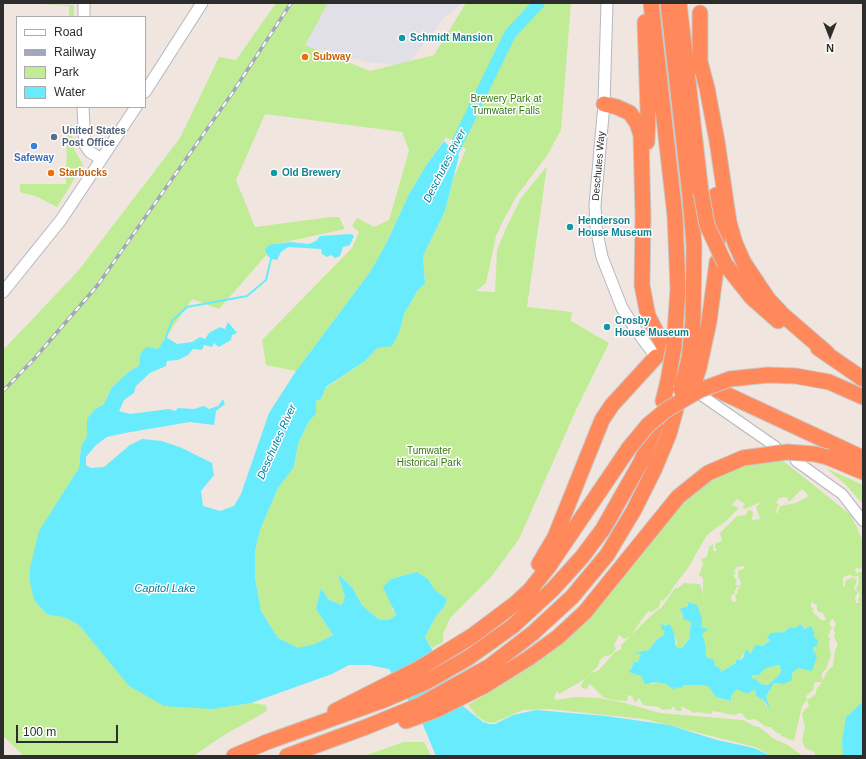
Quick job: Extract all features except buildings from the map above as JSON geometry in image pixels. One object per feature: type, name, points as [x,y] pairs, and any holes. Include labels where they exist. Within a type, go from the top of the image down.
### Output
[{"type":"highway","points":[[643,217],[648,111],[645,3]]},
{"type":"highway","points":[[459,644],[461,639],[491,615],[515,592],[546,554],[555,537],[602,420],[612,405],[663,352],[678,289],[675,216],[651,3]]},
{"type":"highway","points":[[668,3],[690,196],[694,245],[692,385]]},
{"type":"highway","points":[[679,3],[701,192],[707,225],[721,263],[761,308],[863,379]]},
{"type":"highway","points":[[700,8],[700,58],[706,129],[716,194],[718,240]]},
{"type":"highway","points":[[700,58],[717,140],[729,222],[735,243],[744,263],[768,299],[783,315],[827,353]]},
{"type":"highway","points":[[604,104],[617,107],[630,113],[639,130],[642,142],[643,294],[648,316],[663,352],[668,381],[663,401]]},
{"type":"highway","points":[[481,680],[512,650],[533,634],[572,597],[590,577],[607,556],[634,510],[692,385],[709,322],[721,263]]},
{"type":"highway","points":[[356,706],[459,644],[516,603],[530,590],[594,502],[629,448],[648,425],[666,410],[700,390],[730,379],[768,375],[796,376],[829,382],[863,397]]},
{"type":"highway","points":[[718,390],[863,458]]},
{"type":"highway","points":[[234,756],[356,706],[426,682],[468,658],[513,626],[532,610],[582,557],[603,529],[623,497],[641,462],[656,425]]},
{"type":"highway","points":[[287,756],[307,748],[436,710],[481,680],[529,658],[558,637],[585,612],[657,522],[689,487],[719,467],[743,458],[787,452],[815,454],[827,457],[863,472]]},
{"type":"main road","points":[[84,3],[84,16]]},
{"type":"main road","points":[[146,90],[202,3]]},
{"type":"main road","name":"Deschutes Way","points":[[607,3],[604,104],[595,205],[598,243],[610,281],[622,308],[636,330],[663,352]]},
{"type":"main road","points":[[83,108],[85,145],[90,152],[101,159]]},
{"type":"main road","points":[[3,292],[61,220],[135,108]]},
{"type":"street","points":[[692,385],[716,406],[776,447]]},
{"type":"street","points":[[796,460],[842,494],[863,521]]},
{"type":"shaded area","points":[[325,3],[463,3],[445,17],[406,66],[367,62],[306,46],[307,26]]},
{"type":"green space","points":[[276,3],[328,3],[305,45],[370,71],[434,55],[466,3],[571,3],[561,130],[548,154],[516,197],[503,221],[496,236],[486,283],[476,291],[495,292],[497,250],[521,198],[547,166],[527,307],[572,312],[571,321],[609,343],[576,410],[519,539],[491,577],[450,618],[443,634],[443,642],[432,648],[425,637],[436,616],[444,607],[447,599],[435,590],[428,579],[417,572],[391,579],[392,609],[396,615],[389,620],[379,620],[362,605],[352,587],[339,575],[345,597],[342,605],[329,600],[321,588],[316,609],[333,635],[315,644],[298,649],[278,638],[261,611],[255,578],[255,551],[260,530],[278,488],[294,467],[298,444],[309,421],[316,414],[316,401],[321,399],[326,388],[365,361],[377,348],[385,346],[399,333],[404,314],[418,290],[425,284],[423,256],[445,211],[454,177],[466,149],[446,137],[427,164],[409,194],[387,242],[370,272],[296,371],[266,365],[262,340],[352,248],[359,232],[352,226],[357,218],[374,227],[389,220],[409,151],[402,132],[265,114],[236,180],[255,227],[339,217],[345,229],[276,244],[219,309],[192,299],[158,349],[140,355],[139,366],[130,371],[112,387],[104,404],[95,409],[87,419],[87,436],[81,447],[79,468],[66,490],[48,615],[64,617],[79,625],[91,639],[213,709],[251,703],[266,705],[267,711],[224,735],[193,756],[24,756],[3,736],[3,348],[6,347],[78,271],[180,138],[219,57],[236,60]]},
{"type":"green space","points":[[43,4],[74,5],[74,16],[69,16],[69,6]]},
{"type":"green space","points":[[67,125],[72,125],[73,147],[83,165],[57,207],[36,196],[22,193],[20,191],[20,184],[66,184]]},
{"type":"green space","points":[[782,460],[851,515],[863,541],[863,569],[856,568],[855,571],[858,574],[859,571],[863,572],[863,701],[846,717],[843,756],[816,756],[814,752],[805,748],[802,740],[805,727],[802,715],[804,710],[809,706],[807,700],[802,706],[794,741],[781,736],[780,733],[777,733],[771,727],[766,727],[755,719],[748,720],[741,713],[734,715],[713,711],[711,714],[694,713],[681,706],[682,711],[677,711],[673,706],[672,709],[662,710],[659,707],[643,705],[639,698],[635,703],[632,696],[628,695],[627,701],[611,700],[603,697],[590,684],[586,689],[582,688],[581,685],[585,679],[559,694],[557,691],[554,697],[555,700],[576,697],[599,698],[625,703],[660,713],[743,720],[759,727],[774,739],[786,744],[803,756],[772,756],[755,747],[644,719],[548,709],[523,710],[493,723],[486,722],[477,716],[468,705],[531,667],[558,647],[583,624],[603,603],[678,508],[693,494],[709,482],[749,464]],"holes":[[[802,489],[809,496],[796,503],[780,506],[777,514],[776,511],[779,504],[776,503],[779,498],[787,497],[789,502]],[[737,499],[745,504],[742,507],[745,509],[761,502],[756,507],[760,519],[752,520],[753,511],[748,510],[746,515],[737,516],[720,533],[722,541],[716,543],[715,547],[717,551],[713,551],[713,544],[709,547],[707,557],[701,559],[703,565],[699,575],[703,578],[703,593],[700,584],[684,583],[677,589],[676,587],[661,608],[631,635],[648,611],[652,612],[659,607],[661,599],[663,601],[670,593],[688,568],[707,535],[726,521],[739,508],[732,505]],[[743,566],[745,568],[738,571],[738,576],[741,583],[737,591],[738,593],[735,595],[737,601],[732,602],[731,596],[735,593],[735,590],[739,585],[735,585],[737,581],[733,575],[736,573],[734,571],[737,567]],[[850,575],[855,577],[858,575],[859,582],[856,589],[858,592],[854,589],[857,580],[853,577],[846,580],[844,588],[843,577]],[[858,592],[860,595],[858,600],[859,603],[856,603],[855,598]],[[688,602],[694,604],[700,612],[701,627],[704,628],[702,634],[706,657],[714,660],[715,666],[721,672],[736,663],[736,660],[740,660],[746,650],[751,654],[780,632],[784,632],[789,628],[803,627],[813,634],[813,650],[783,684],[774,683],[766,696],[768,702],[767,708],[764,700],[756,696],[755,689],[737,689],[731,696],[731,701],[716,697],[708,686],[702,684],[684,685],[676,687],[675,689],[667,684],[657,682],[652,684],[630,668],[635,661],[638,662],[642,654],[636,653],[649,650],[657,639],[663,636],[665,626],[670,625],[677,642],[676,647],[682,648],[689,638],[691,622],[682,617],[682,611],[680,609],[688,606]],[[811,602],[817,605],[817,611],[823,613],[826,620],[821,620],[812,611],[814,609],[811,607]],[[832,618],[836,624],[833,630],[835,632],[834,636],[838,645],[835,650],[833,666],[828,670],[822,681],[822,673],[826,669],[831,655],[829,646],[830,638],[828,636],[832,627],[829,624]],[[619,635],[624,639],[630,637],[621,645],[621,649],[615,652],[598,671],[593,672],[586,678],[598,666],[600,660],[605,656],[611,655],[616,649],[614,645]],[[815,682],[822,682],[816,690],[816,694],[807,700],[806,696],[813,690]]]},
{"type":"green space","points":[[826,468],[863,485],[863,504],[845,484]]},
{"type":"green space","points":[[778,665],[781,670],[780,674],[768,685],[760,684],[750,678],[753,675],[759,675],[766,668]]},
{"type":"green space","points":[[404,742],[424,742],[431,756],[364,756]]},
{"type":"water","name":"Capitol Lake","points":[[444,141],[459,156],[445,211],[423,256],[425,284],[418,290],[404,314],[399,333],[392,346],[377,348],[365,361],[326,387],[321,399],[316,401],[316,414],[309,421],[298,444],[294,467],[278,488],[260,530],[255,551],[255,578],[261,611],[278,638],[298,648],[315,644],[333,635],[316,609],[321,588],[329,600],[342,605],[345,597],[338,574],[352,587],[362,605],[379,620],[389,620],[396,615],[383,587],[391,579],[417,572],[428,579],[435,590],[447,599],[444,607],[436,616],[425,637],[464,707],[483,722],[495,724],[513,715],[536,710],[606,716],[669,725],[717,740],[754,748],[771,756],[436,756],[423,725],[389,669],[369,665],[349,665],[332,674],[251,703],[213,709],[164,706],[129,686],[79,625],[64,617],[48,615],[34,600],[30,582],[30,568],[39,531],[79,468],[81,447],[87,436],[87,419],[95,409],[104,404],[112,387],[130,371],[139,366],[140,355],[146,347],[158,349],[166,337],[177,344],[192,342],[200,337],[205,339],[209,333],[220,327],[225,329],[228,322],[237,333],[232,335],[231,340],[219,347],[214,343],[212,347],[204,345],[202,350],[193,349],[188,355],[178,360],[167,361],[166,366],[150,373],[136,386],[134,393],[124,400],[119,411],[130,414],[169,409],[175,411],[178,408],[194,409],[204,406],[209,409],[218,406],[223,399],[225,404],[216,411],[214,425],[190,422],[107,437],[96,445],[86,457],[86,465],[91,468],[104,467],[130,445],[142,439],[162,441],[182,448],[212,463],[214,475],[201,491],[203,506],[220,511],[234,506],[241,494],[269,413],[296,371],[370,272],[387,242],[409,194],[427,164]]},
{"type":"water","points":[[351,234],[354,236],[350,245],[343,247],[340,256],[335,258],[331,255],[327,257],[322,254],[321,249],[288,247],[281,252],[277,260],[271,259],[267,255],[265,249],[269,245],[290,242],[309,244],[316,241],[320,236]]},
{"type":"water","points":[[688,602],[697,605],[702,618],[701,627],[708,629],[702,634],[705,643],[706,657],[714,660],[715,666],[720,668],[721,672],[736,663],[736,660],[743,658],[746,649],[751,654],[755,645],[762,646],[770,640],[767,637],[771,633],[784,632],[789,628],[798,627],[800,624],[805,629],[811,626],[815,634],[813,634],[814,637],[818,640],[817,646],[813,647],[813,650],[817,656],[812,671],[798,668],[792,673],[792,680],[783,684],[774,683],[766,696],[770,710],[764,700],[756,696],[755,689],[747,694],[737,689],[731,696],[731,701],[716,697],[708,686],[684,685],[681,688],[676,687],[675,690],[666,684],[657,682],[645,684],[641,676],[629,672],[636,658],[635,662],[638,662],[641,654],[634,653],[649,650],[657,639],[663,636],[665,631],[661,629],[662,624],[665,626],[670,624],[674,633],[676,647],[682,648],[689,639],[691,622],[683,619],[682,611],[679,609],[688,606]],"holes":[[[779,665],[781,670],[780,674],[768,685],[760,684],[757,680],[751,678],[753,675],[759,675],[766,668]]]},
{"type":"water","points":[[863,701],[863,756],[843,756],[842,742],[846,717]]},
{"type":"waterway","name":"Deschutes River","points":[[447,164],[510,34],[539,3]]},
{"type":"waterway","points":[[166,337],[172,321],[187,307],[247,296],[266,280],[271,259]]},
{"type":"railway","points":[[3,391],[34,359],[97,286],[233,92],[291,3]]},
{"type":"place","name":"Schmidt Mansion","points":[[402,38]]},
{"type":"place","name":"Subway","points":[[305,57]]},
{"type":"place","name":"United States Post Office","points":[[54,137]]},
{"type":"place","name":"Safeway","points":[[34,146]]},
{"type":"place","name":"Starbucks","points":[[51,173]]},
{"type":"place","name":"Old Brewery","points":[[274,173]]},
{"type":"place","name":"Henderson House Museum","points":[[570,227]]},
{"type":"place","name":"Crosby House Museum","points":[[607,327]]},
{"type":"park label","name":"Brewery Park at Tumwater Falls","points":[[506,104]]},
{"type":"park label","name":"Tumwater Historical Park","points":[[429,456]]}]
